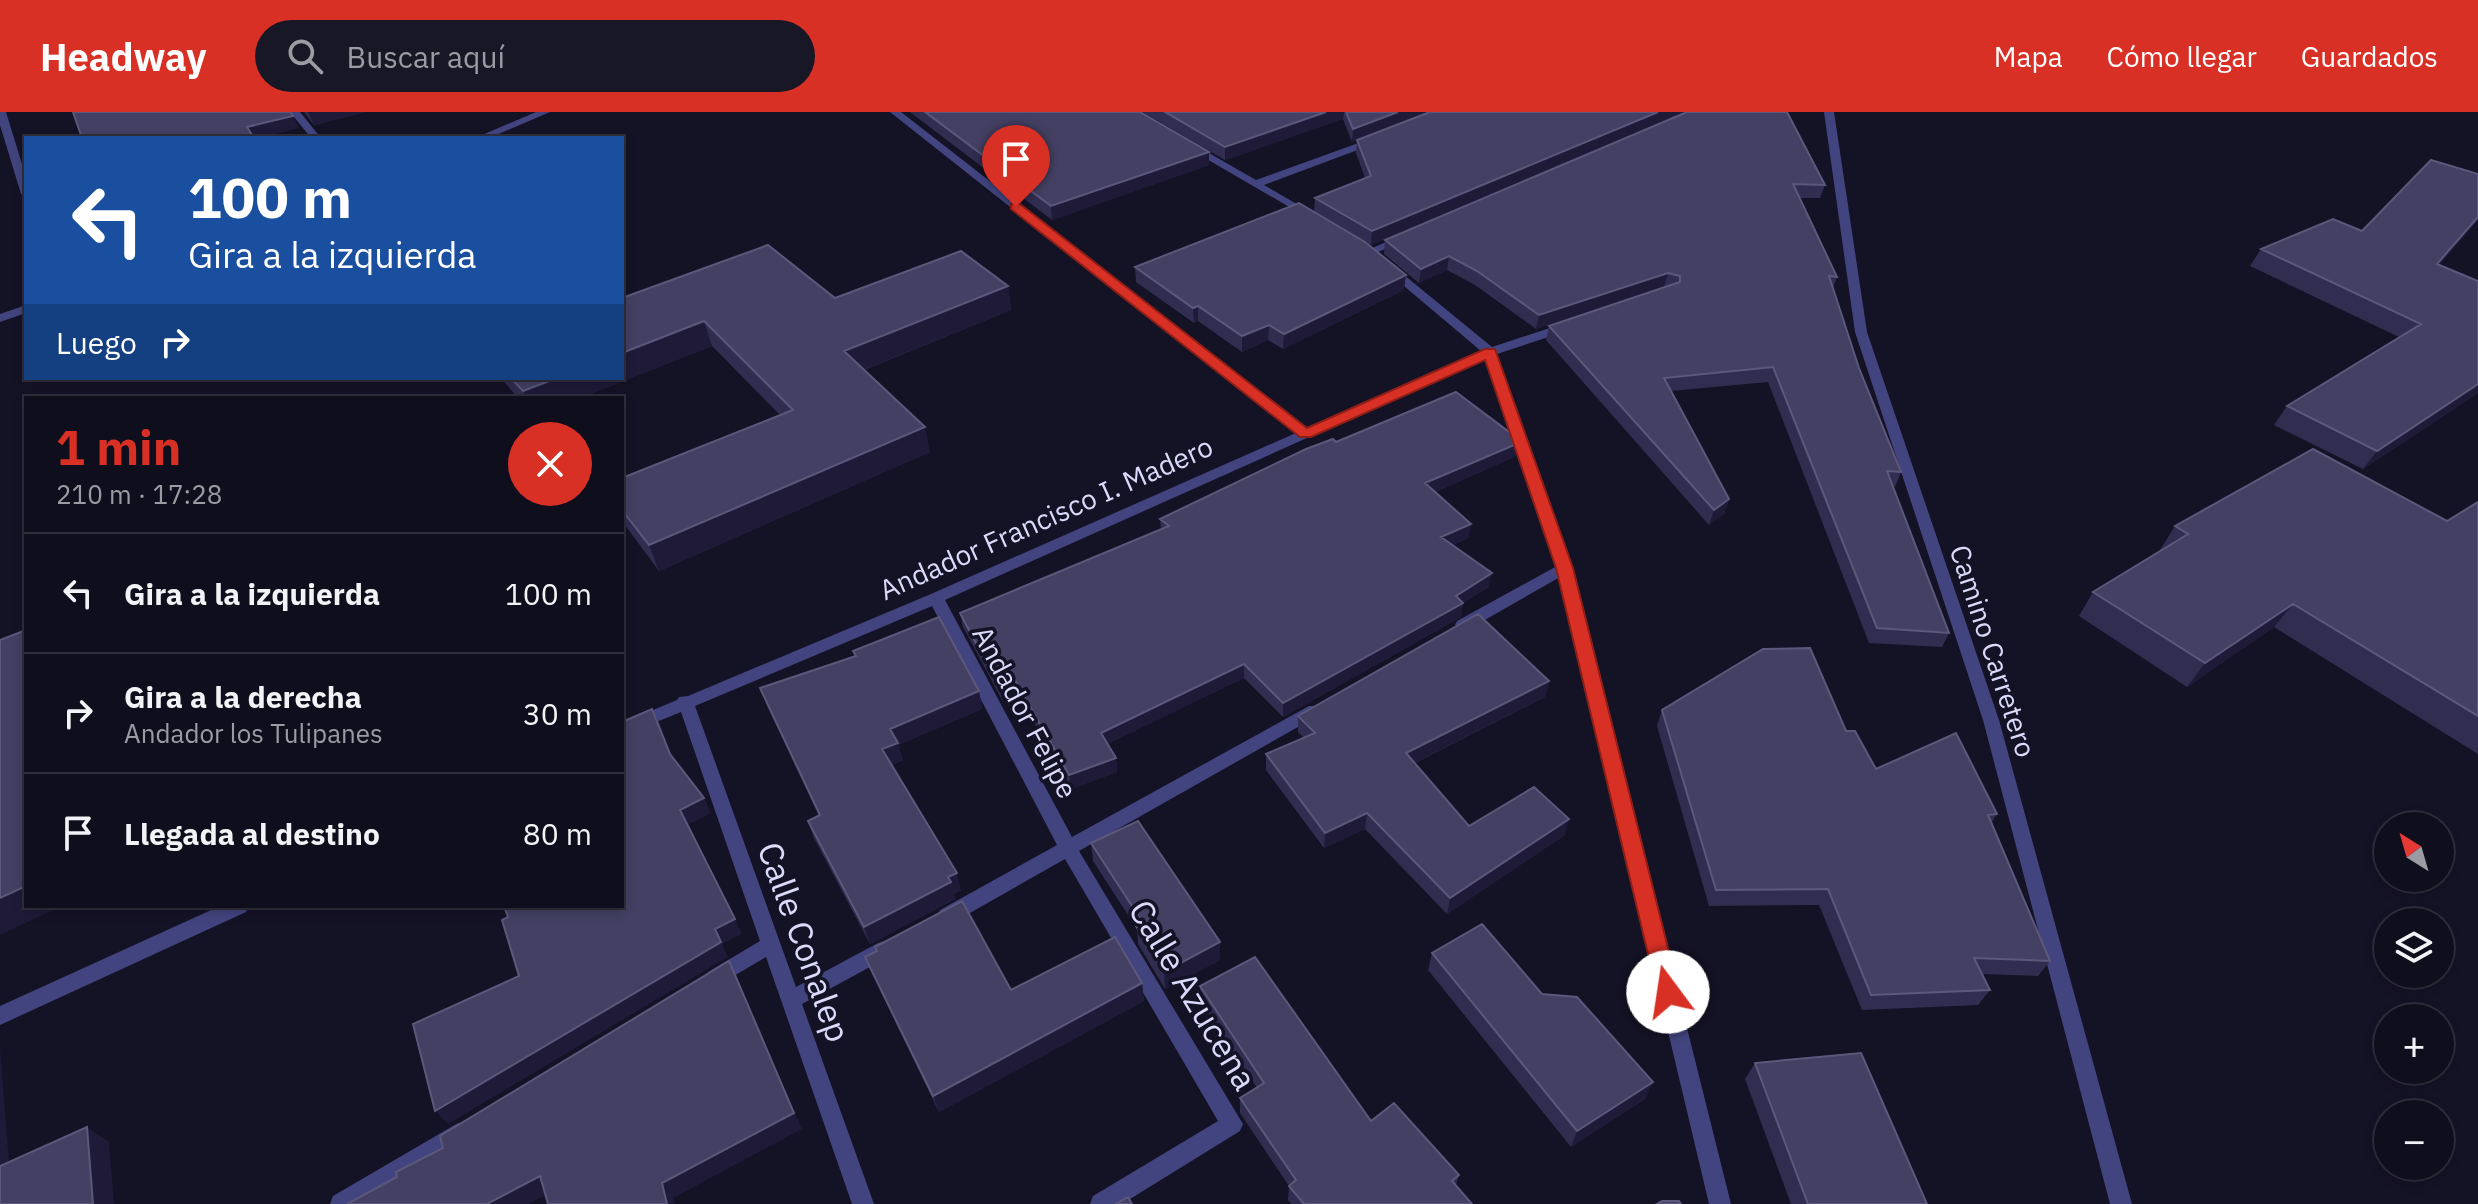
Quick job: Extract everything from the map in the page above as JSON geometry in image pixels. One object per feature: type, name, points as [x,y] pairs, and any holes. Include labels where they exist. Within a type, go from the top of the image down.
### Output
[{"type":"street","points":[[1,112],[24,187]]},
{"type":"street","points":[[295,112],[314,136]]},
{"type":"street","points":[[485,136],[545,112]]},
{"type":"street","points":[[895,112],[1306,434]]},
{"type":"street","name":"Camino Carretero","points":[[1829,112],[1861,332],[1991,720],[2121,1204]]},
{"type":"street","points":[[1256,184],[1383,137]]},
{"type":"street","points":[[1181,141],[1319,222]]},
{"type":"street","points":[[1411,234],[1363,248],[1490,352],[1565,568],[1720,1204]]},
{"type":"street","points":[[0,318],[24,310]]},
{"type":"street","name":"Andador Francisco I. Madero","points":[[624,729],[936,598],[1490,352],[1579,323]]},
{"type":"street","points":[[1441,638],[1565,568]]},
{"type":"street","name":"Andador Felipe","points":[[936,598],[1069,850]]},
{"type":"street","name":"Calle Conalep","points":[[685,701],[863,1204]]},
{"type":"street","points":[[930,925],[1331,701]]},
{"type":"street","name":"Calle Azucena","points":[[1069,850],[1232,1124],[1101,1204]]},
{"type":"street","points":[[0,1016],[235,908]]},
{"type":"street","points":[[791,1000],[902,940]]},
{"type":"street","points":[[691,993],[771,944]]},
{"type":"street","points":[[341,1204],[476,1123]]},
{"type":"building","points":[[73,112],[290,112],[293,116],[247,127],[252,135],[248,136],[81,136]]},
{"type":"building","points":[[925,112],[1140,112],[1209,152],[1051,206]]},
{"type":"building","points":[[1165,112],[1326,112],[1225,147]]},
{"type":"building","points":[[1346,112],[1398,112],[1353,129]]},
{"type":"building","points":[[1430,112],[1658,112],[1372,231],[1315,198],[1371,176],[1357,140]]},
{"type":"building","points":[[1687,112],[1787,112],[1825,185],[1793,184],[1837,277],[1829,276],[1859,368],[1901,472],[1887,471],[1949,633],[1877,628],[1773,367],[1664,378],[1729,499],[1714,510],[1549,326],[1680,282],[1680,276],[1668,273],[1539,315],[1477,271],[1449,256],[1421,269],[1385,240]]},
{"type":"building","points":[[2431,160],[2478,174],[2478,217],[2437,264],[2478,281],[2478,384],[2377,451],[2287,406],[2421,324],[2261,249],[2333,219],[2362,231]]},
{"type":"building","points":[[1299,203],[1365,242],[1406,275],[1284,334],[1269,325],[1242,336],[1198,306],[1193,308],[1135,267]]},
{"type":"building","points":[[768,245],[835,298],[961,251],[1008,286],[844,351],[925,427],[649,545],[624,513],[624,477],[793,410],[704,321],[624,352],[624,297]]},
{"type":"building","points":[[513,380],[552,380],[523,391]]},
{"type":"building","points":[[1456,392],[1517,438],[1519,443],[1425,483],[1471,524],[1441,537],[1492,573],[1456,596],[1463,603],[1283,703],[1244,664],[1101,733],[1116,758],[1069,775],[1015,680],[999,687],[960,613],[1169,526],[1160,519],[1306,449],[1333,439],[1336,442]]},
{"type":"building","points":[[2313,449],[2447,521],[2478,502],[2478,716],[2293,604],[2205,663],[2093,592],[2188,534],[2175,526]]},
{"type":"building","points":[[1478,614],[1549,681],[1406,753],[1469,826],[1534,787],[1569,819],[1450,898],[1367,813],[1325,833],[1266,754],[1315,733],[1298,716]]},
{"type":"building","points":[[939,617],[979,691],[890,729],[898,743],[882,749],[957,873],[948,877],[951,882],[864,927],[808,821],[820,815],[760,688],[856,656],[853,651]]},
{"type":"building","points":[[24,631],[24,887],[0,898],[0,640]]},
{"type":"building","points":[[1810,648],[1846,731],[1855,731],[1876,769],[1956,733],[1997,814],[1988,815],[2050,961],[1974,958],[1990,990],[1871,995],[1828,889],[1716,890],[1662,710],[1763,649]]},
{"type":"building","points":[[652,709],[670,754],[704,798],[680,810],[735,919],[715,929],[721,942],[435,1111],[413,1024],[519,976],[502,920],[508,917],[505,908],[624,908],[624,721]]},
{"type":"building","points":[[1138,821],[1220,942],[1164,972],[1136,926],[1143,923],[1091,843]]},
{"type":"building","points":[[962,901],[1011,990],[1115,937],[1142,983],[933,1096],[865,957],[877,951],[875,947]]},
{"type":"building","points":[[1482,924],[1542,994],[1577,997],[1653,1082],[1577,1131],[1432,953]]},
{"type":"building","points":[[1255,957],[1371,1121],[1394,1103],[1459,1175],[1452,1181],[1472,1204],[1304,1204],[1289,1186],[1296,1180],[1240,1098],[1264,1083],[1200,986]]},
{"type":"building","points":[[729,961],[794,1113],[662,1183],[667,1204],[548,1204],[540,1176],[487,1204],[347,1204],[397,1177],[396,1172],[443,1148],[440,1136]]},
{"type":"building","points":[[1861,1053],[1927,1204],[1808,1204],[1755,1063]]},
{"type":"building","points":[[87,1127],[93,1204],[0,1204],[0,1166]]},
{"type":"building","points":[[1128,1197],[1132,1204],[1116,1204]]},
{"type":"building","points":[[1679,1201],[1681,1204],[1657,1204]]},
{"type":"route","points":[[1016,207],[1306,434],[1490,352],[1565,568],[1668,992]]}]
